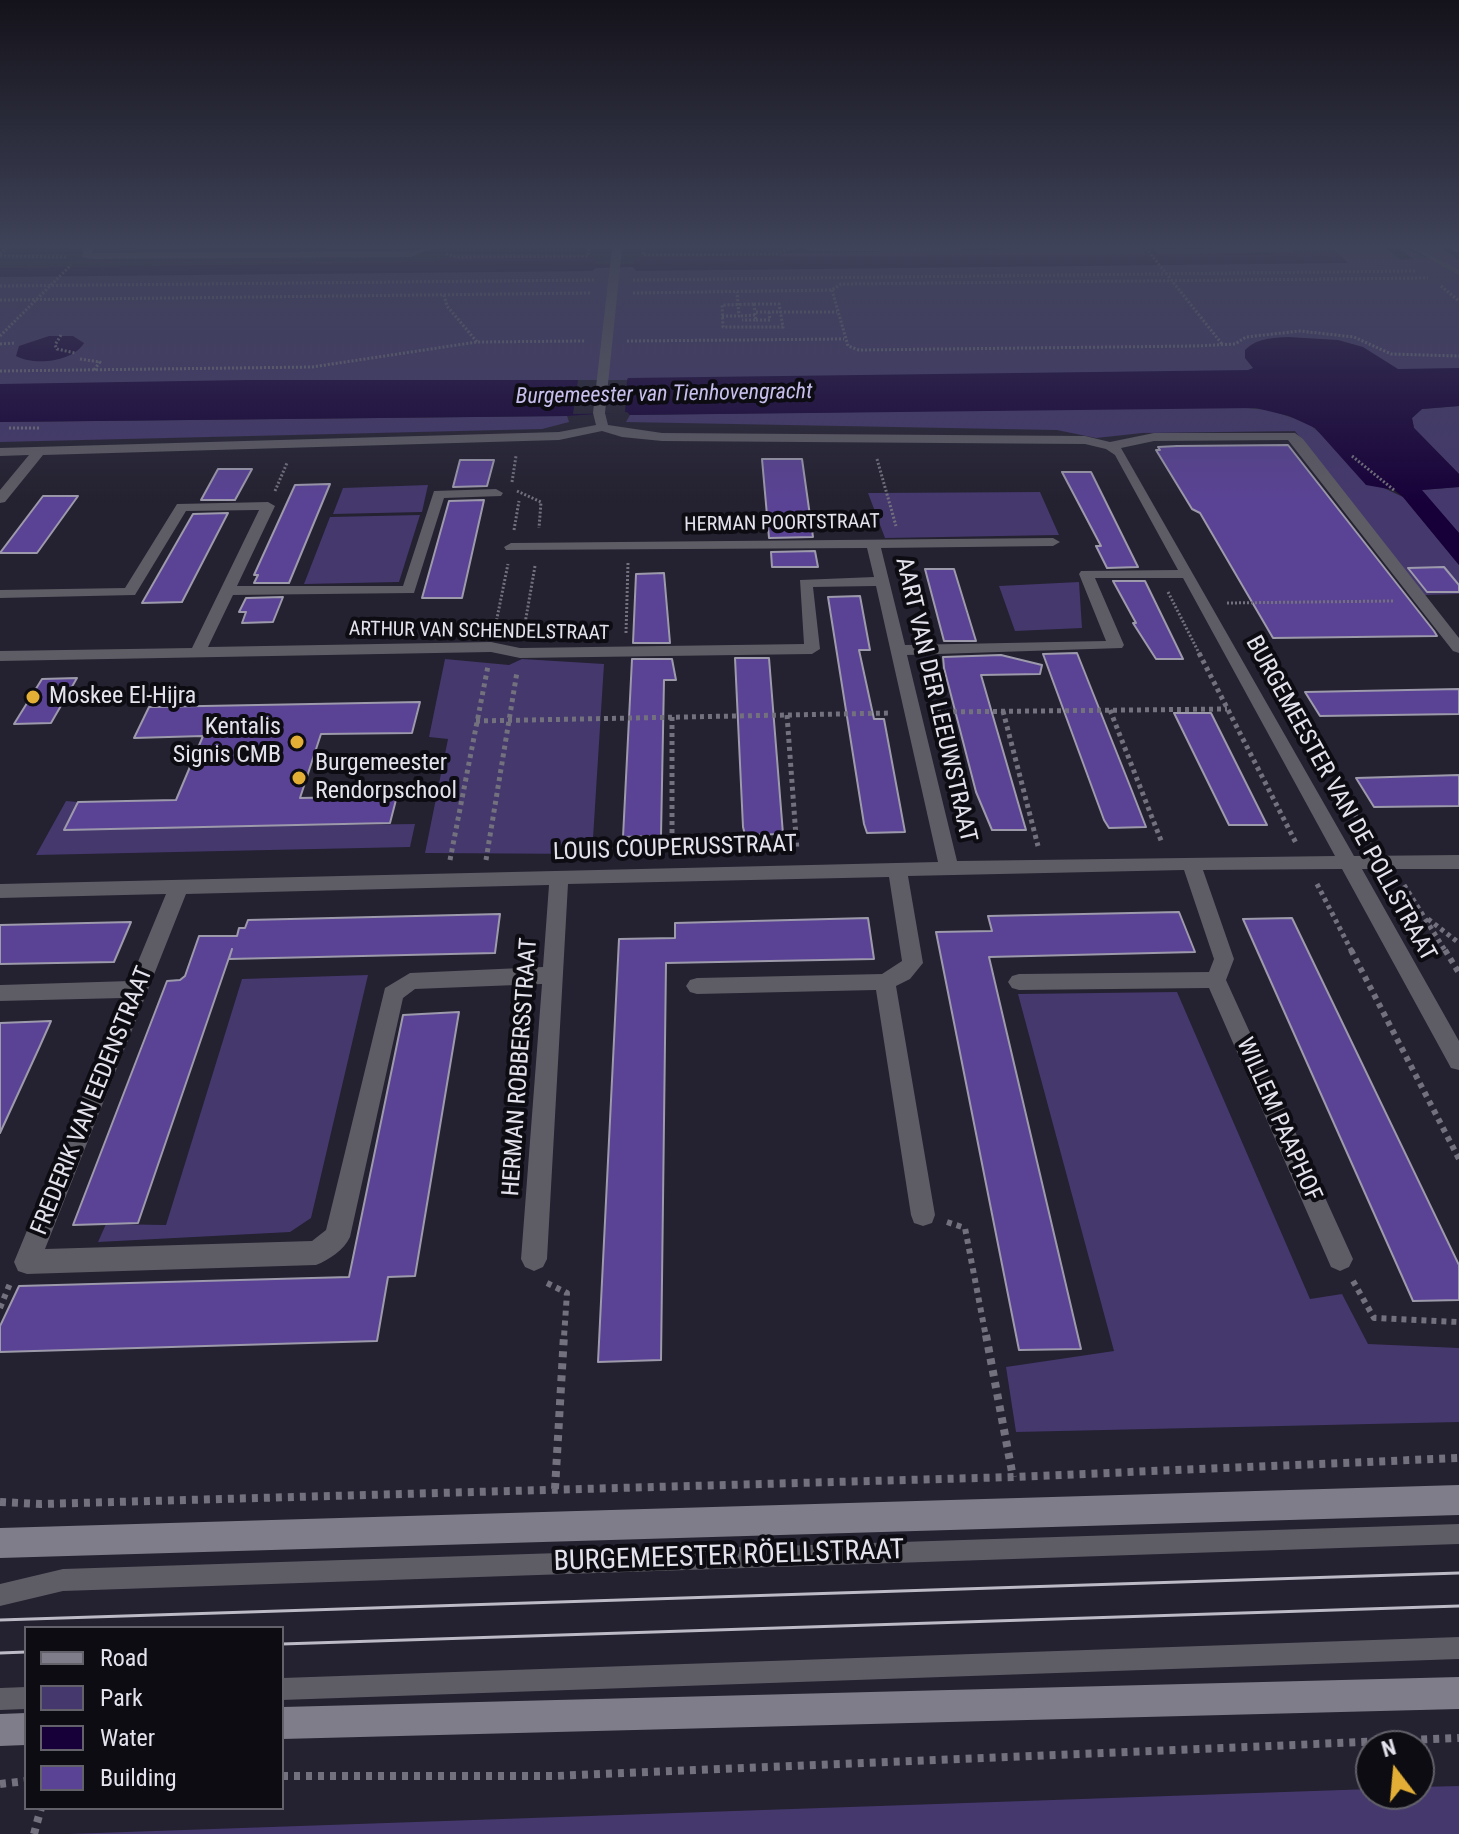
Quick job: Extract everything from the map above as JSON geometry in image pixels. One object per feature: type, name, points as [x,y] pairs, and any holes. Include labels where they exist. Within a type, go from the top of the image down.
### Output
[{"type":"main road","name":"BURGEMEESTER RÖELLSTRAAT","points":[[0,1543],[1459,1500]]},
{"type":"main road","points":[[284,1723],[1459,1693]]},
{"type":"main road","points":[[0,1730],[24,1729]]},
{"type":"street","points":[[603,427],[598,420],[607,334]]},
{"type":"street","points":[[0,452],[559,436],[603,427],[622,433],[662,437],[1085,440],[1110,446],[1154,437],[1291,436],[1299,442],[1459,648]]},
{"type":"street","name":"BURGEMEESTER VAN DE POLLSTRAAT","points":[[1110,446],[1120,453],[1459,1061]]},
{"type":"street","points":[[0,499],[38,452]]},
{"type":"street","points":[[227,591],[409,590],[439,494],[496,493]]},
{"type":"street","points":[[0,594],[130,592],[182,507],[268,506],[198,652]]},
{"type":"street","name":"HERMAN POORTSTRAAT","points":[[511,547],[1053,542]]},
{"type":"street","name":"AART VAN DER LEEUWSTRAAT","points":[[873,543],[949,868]]},
{"type":"street","points":[[899,650],[1116,645],[1086,574],[1186,574]]},
{"type":"street","name":"ARTHUR VAN SCHENDELSTRAAT","points":[[0,656],[491,647],[520,653],[625,654],[812,649],[805,583],[884,581]]},
{"type":"street","name":"LOUIS COUPERUSSTRAAT","points":[[0,891],[1170,863],[1459,862]]},
{"type":"street","name":"WILLEM PAAPHOF","points":[[1191,863],[1224,959],[1216,980],[1340,1259]]},
{"type":"street","points":[[697,986],[885,982],[903,973],[913,963],[897,869]]},
{"type":"street","name":"HERMAN ROBBERSSTRAAT","points":[[534,1259],[559,878]]},
{"type":"street","name":"FREDERIK VAN EEDENSTRAAT","points":[[179,887],[27,1262],[316,1253],[337,1237],[393,994],[410,981],[553,975]]},
{"type":"street","points":[[1019,982],[1216,980]]},
{"type":"street","points":[[885,982],[923,1215]]},
{"type":"street","points":[[0,993],[139,989]]},
{"type":"lane","name":"BURGEMEESTER RÖELLSTRAAT","points":[[0,1595],[63,1580],[1459,1534]]},
{"type":"lane","points":[[284,1689],[1459,1648]]},
{"type":"lane","points":[[0,1699],[24,1698]]},
{"type":"path","points":[[470,334],[477,342]]},
{"type":"path","points":[[773,334],[773,340]]},
{"type":"path","points":[[843,334],[848,346],[859,350],[1222,345],[1267,334]]},
{"type":"path","points":[[1213,334],[1222,345]]},
{"type":"path","points":[[1323,334],[1354,337],[1391,354],[1459,356]]},
{"type":"path","points":[[61,335],[55,345],[57,349],[75,353]]},
{"type":"path","points":[[0,371],[312,367],[477,342],[844,339]]},
{"type":"path","points":[[0,344],[15,343]]},
{"type":"path","points":[[80,359],[100,362],[94,370]]},
{"type":"path","points":[[872,439],[900,542]]},
{"type":"path","points":[[268,506],[296,442]]},
{"type":"path","points":[[511,481],[517,448]]},
{"type":"path","points":[[1352,456],[1394,490]]},
{"type":"path","points":[[446,881],[511,547],[518,493],[541,502],[538,547],[482,880]]},
{"type":"path","points":[[625,654],[628,545]]},
{"type":"path","points":[[1159,574],[1459,1159]]},
{"type":"path","name":"BURGEMEESTER VAN DE POLLSTRAAT","points":[[1174,603],[1423,601]]},
{"type":"path","points":[[476,721],[1228,709]]},
{"type":"path","points":[[1110,710],[1170,863]]},
{"type":"path","points":[[1003,711],[1043,866]]},
{"type":"path","points":[[787,715],[799,872]]},
{"type":"path","points":[[672,717],[673,875]]},
{"type":"path","points":[[1427,919],[1459,943]]},
{"type":"path","points":[[923,1215],[965,1228],[1013,1477]]},
{"type":"path","points":[[534,1259],[542,1281],[567,1293],[555,1489]]},
{"type":"path","points":[[1340,1259],[1374,1318],[1459,1322]]},
{"type":"path","points":[[0,1502],[41,1504],[1013,1477],[1459,1458]]},
{"type":"path","points":[[284,1776],[555,1776],[1459,1738]]},
{"type":"path","points":[[0,1784],[24,1781]]},
{"type":"path","points":[[34,1834],[40,1810]]},
{"type":"green space","points":[[0,334],[1459,334],[1459,371],[0,392]]},
{"type":"green space","points":[[1459,406],[1459,474],[1414,428],[1412,418],[1422,409]]},
{"type":"green space","points":[[1234,407],[1269,410],[1308,423],[1384,488],[1403,497],[1459,565],[1459,594],[1424,595],[1295,431],[1142,433],[1096,438],[1057,430],[626,422],[630,415]]},
{"type":"green space","points":[[567,416],[569,422],[542,429],[0,442],[0,422]]},
{"type":"green space","points":[[428,485],[422,512],[333,514],[343,488]]},
{"type":"green space","points":[[1459,487],[1459,533],[1421,490]]},
{"type":"green space","points":[[1040,492],[1059,535],[885,538],[868,493]]},
{"type":"green space","points":[[420,515],[399,582],[304,584],[330,517]]},
{"type":"green space","points":[[1079,582],[1082,628],[1015,631],[999,586]]},
{"type":"green space","points":[[445,659],[509,665],[522,659],[604,664],[592,854],[425,853],[448,739],[429,737]]},
{"type":"green space","points":[[66,801],[78,802],[64,829],[415,824],[410,847],[36,855]]},
{"type":"green space","points":[[368,975],[311,1218],[290,1232],[98,1242],[106,1224],[166,1225],[242,979]]},
{"type":"green space","points":[[1177,992],[1310,1299],[1342,1294],[1368,1344],[1459,1348],[1459,1422],[1016,1432],[1006,1367],[1114,1351],[1018,994]]},
{"type":"green space","points":[[1459,1786],[1459,1834],[68,1834],[1355,1790],[1355,1810],[1435,1810],[1435,1787]]},
{"type":"water","points":[[49,336],[73,336],[84,343],[71,354],[53,360],[33,361],[16,356],[19,346]]},
{"type":"water","name":"Burgemeester van Tienhovengracht","points":[[1265,339],[1338,340],[1363,347],[1398,369],[1459,368],[1459,406],[1422,409],[1412,418],[1414,428],[1459,474],[1459,487],[1422,490],[1459,533],[1459,565],[1403,497],[1394,490],[1366,485],[1315,428],[1289,416],[1256,408],[630,415],[627,412],[567,416],[0,422],[0,384],[247,380],[627,380],[1248,370],[1253,368],[1245,358],[1245,350]]},
{"type":"pier","points":[[578,380],[627,380],[625,413],[573,414]]},
{"type":"building","points":[[1288,445],[1437,636],[1273,638],[1200,513],[1192,509],[1156,450],[1160,450],[1158,447],[1177,446]]},
{"type":"building","points":[[762,459],[802,459],[813,537],[769,538]]},
{"type":"building","points":[[460,460],[494,460],[487,486],[453,487]]},
{"type":"building","points":[[218,469],[252,469],[235,500],[201,500]]},
{"type":"building","points":[[1062,472],[1091,472],[1138,567],[1107,568],[1096,546],[1101,546]]},
{"type":"building","points":[[330,484],[289,583],[254,583],[258,575],[254,575],[295,485]]},
{"type":"building","points":[[43,496],[78,496],[37,553],[0,553]]},
{"type":"building","points":[[484,500],[462,598],[422,598],[449,501]]},
{"type":"building","points":[[228,513],[182,602],[142,603],[193,514]]},
{"type":"building","points":[[815,551],[818,567],[772,567],[771,552]]},
{"type":"building","points":[[1444,567],[1459,585],[1459,592],[1427,592],[1408,568]]},
{"type":"building","points":[[925,569],[954,569],[976,641],[944,641]]},
{"type":"building","points":[[664,573],[670,643],[633,643],[636,574]]},
{"type":"building","points":[[1113,581],[1145,581],[1183,659],[1156,659],[1133,623],[1136,623]]},
{"type":"building","points":[[860,596],[870,650],[859,650],[874,719],[884,719],[905,832],[867,833],[864,824],[828,597]]},
{"type":"building","points":[[283,597],[273,622],[242,623],[246,612],[239,612],[246,598]]},
{"type":"building","points":[[1077,653],[1146,827],[1109,828],[1104,820],[1043,654]]},
{"type":"building","points":[[1001,655],[1042,665],[1040,674],[981,675],[1026,830],[992,830],[976,792],[944,668],[943,657]]},
{"type":"building","points":[[735,658],[769,658],[783,834],[745,835]]},
{"type":"building","points":[[632,659],[672,659],[676,680],[664,680],[661,836],[623,837]]},
{"type":"building","name":"Moskee El-Hijra","points":[[77,678],[51,723],[14,724],[42,679]]},
{"type":"building","points":[[1459,689],[1459,714],[1320,716],[1305,692]]},
{"type":"building","name":"Burgemeester Rendorpschool","points":[[420,702],[412,733],[321,734],[300,798],[397,796],[390,823],[64,830],[78,802],[176,800],[203,736],[134,738],[149,707]]},
{"type":"building","points":[[1174,713],[1211,713],[1267,825],[1229,825]]},
{"type":"building","points":[[1459,775],[1459,806],[1374,807],[1356,778]]},
{"type":"building","points":[[1179,912],[1195,952],[989,957],[1081,1349],[1019,1350],[936,932],[992,931],[988,916]]},
{"type":"building","points":[[500,914],[495,953],[229,959],[232,949],[138,1223],[73,1225],[167,981],[180,980],[185,976],[199,936],[237,936],[239,928],[245,928],[248,920]]},
{"type":"building","points":[[868,918],[874,959],[666,963],[661,1360],[598,1362],[619,939],[675,938],[675,923]]},
{"type":"building","points":[[1292,918],[1459,1265],[1459,1300],[1413,1301],[1243,919]]},
{"type":"building","points":[[131,922],[114,962],[0,964],[0,925]]},
{"type":"building","points":[[459,1012],[415,1276],[388,1277],[377,1341],[0,1352],[0,1326],[19,1286],[349,1277],[403,1015]]},
{"type":"building","points":[[51,1021],[39,1048],[0,1133],[0,1023]]},
{"type":"tram line","points":[[0,1620],[1459,1573]]},
{"type":"tram line","points":[[284,1644],[1459,1606]]},
{"type":"tram line","points":[[0,1653],[24,1652]]},
{"type":"place","name":"Moskee El-Hijra","points":[[33,697]]},
{"type":"place","name":"Kentalis Signis CMB","points":[[297,742]]},
{"type":"place","name":"Burgemeester Rendorpschool","points":[[299,778]]}]
